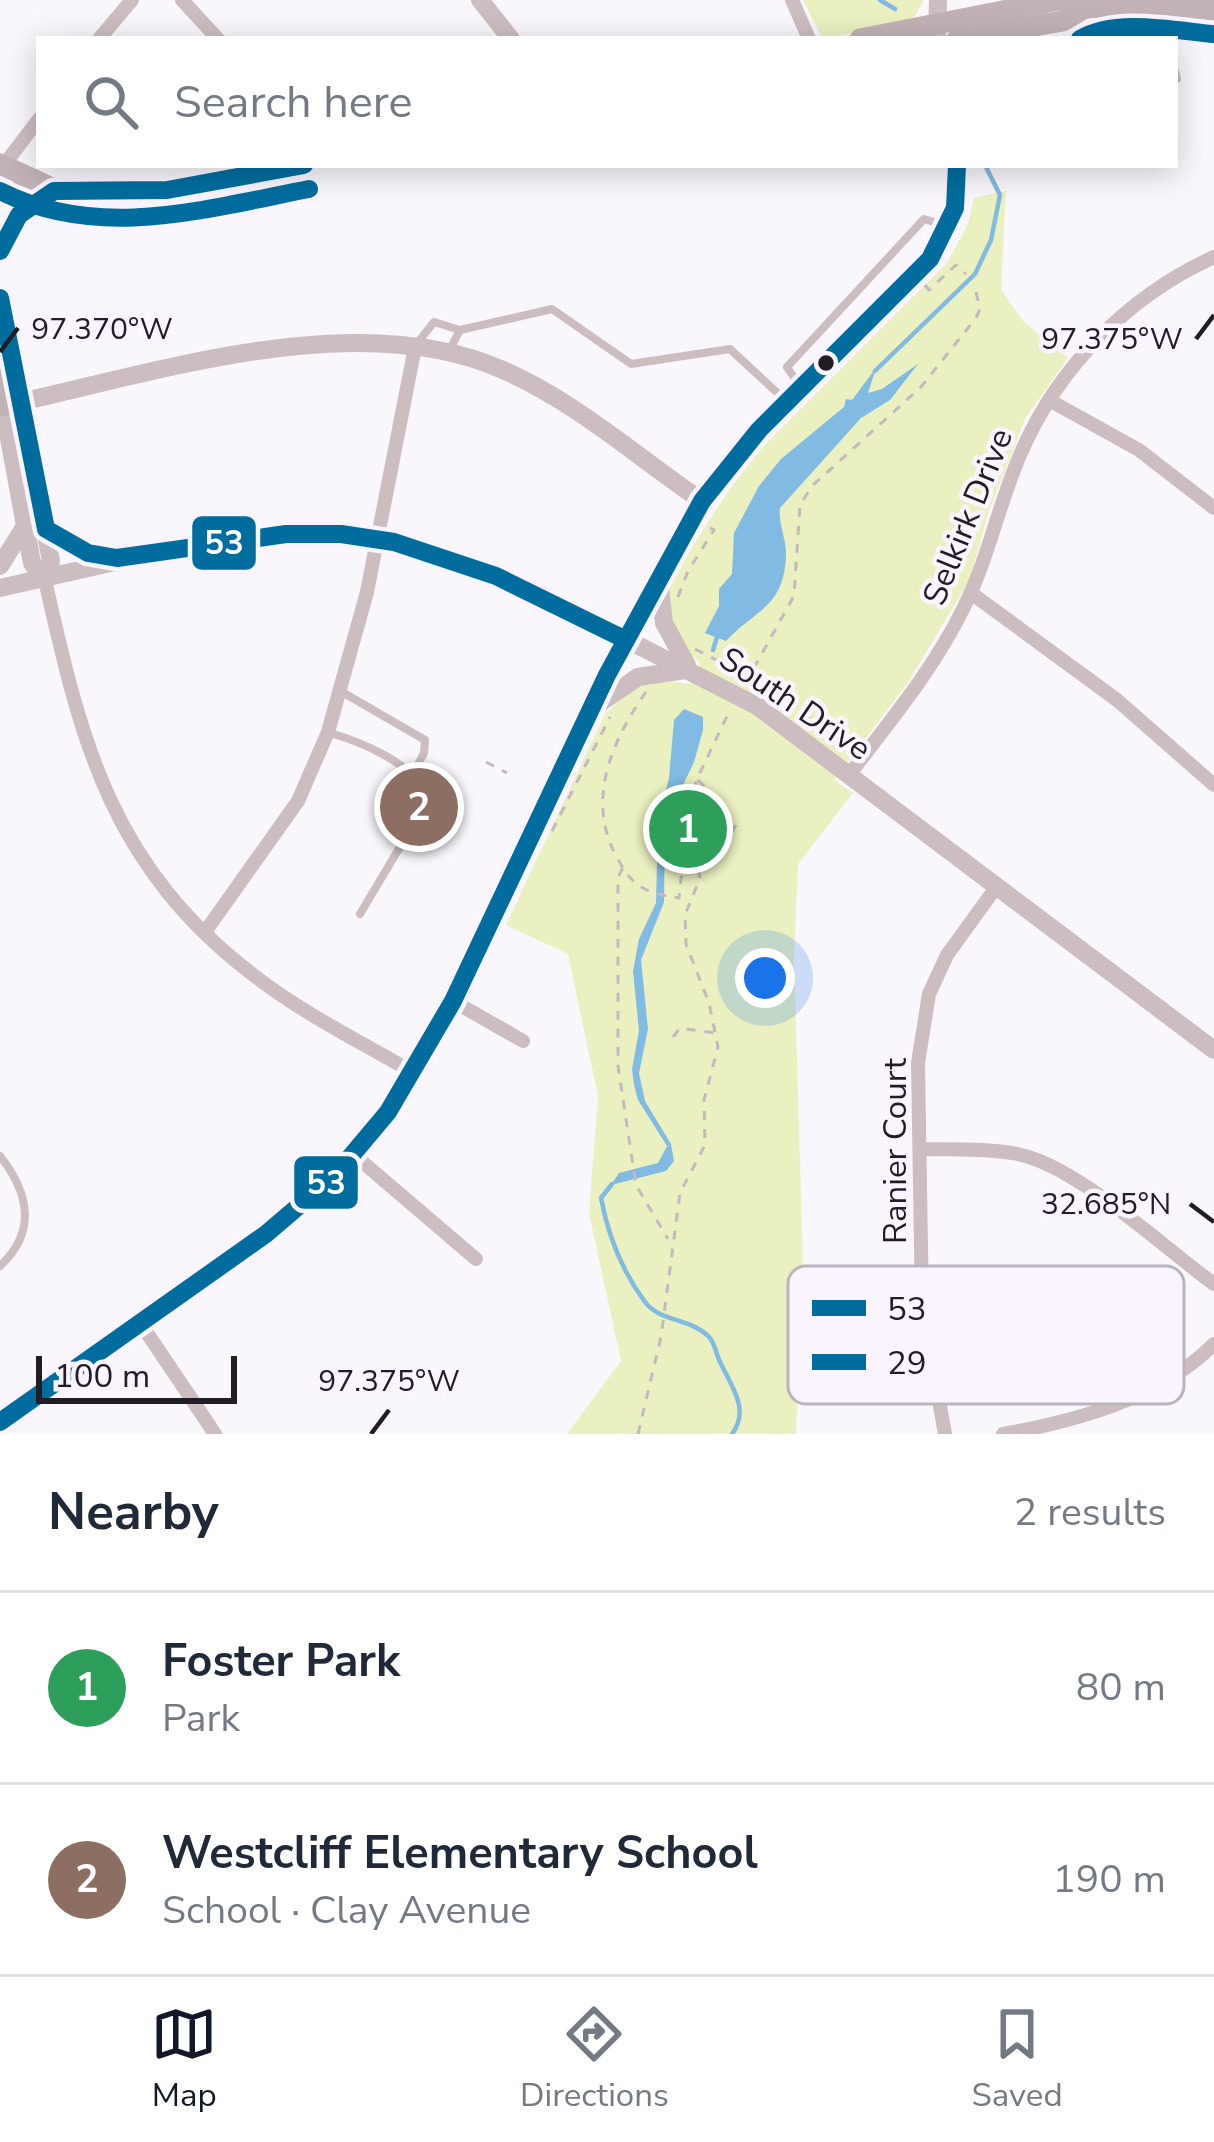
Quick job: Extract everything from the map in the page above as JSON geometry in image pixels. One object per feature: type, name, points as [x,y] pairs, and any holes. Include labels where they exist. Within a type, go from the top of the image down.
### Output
[{"type":"main road","points":[[975,36],[1064,21],[1070,3]]},
{"type":"main road","points":[[872,36],[937,20],[1070,3],[1214,10]]},
{"type":"main road","points":[[2,165],[56,190]]},
{"type":"main road","points":[[0,196],[56,190],[176,190],[273,168]]},
{"type":"main road","points":[[0,251],[6,229],[56,190]]},
{"type":"main road","points":[[0,298],[8,405]]},
{"type":"main road","points":[[0,373],[8,405]]},
{"type":"street","points":[[102,36],[132,0]]},
{"type":"street","points":[[182,0],[215,36]]},
{"type":"street","points":[[479,0],[509,36]]},
{"type":"street","points":[[792,0],[808,36]]},
{"type":"street","points":[[2,165],[36,122]]},
{"type":"street","points":[[0,1422],[266,1234],[314,1196],[353,1154],[414,1073],[453,1001],[624,639],[703,500],[732,459],[931,259],[958,197],[957,168]]},
{"type":"street","name":"Selkirk Drive","points":[[849,775],[933,663],[971,593],[1020,455],[1049,400],[1122,316],[1214,257]]},
{"type":"street","points":[[8,405],[269,349],[361,341],[415,346],[479,360],[560,398],[703,500]]},
{"type":"street","points":[[205,932],[298,801],[328,732],[342,692],[415,346]]},
{"type":"street","points":[[1049,400],[1139,450],[1214,508]]},
{"type":"street","points":[[8,405],[32,563],[46,580]]},
{"type":"street","points":[[8,405],[46,529],[51,561],[46,580],[72,699],[112,808],[161,885],[205,932],[273,989],[414,1073]]},
{"type":"street","points":[[0,566],[25,526]]},
{"type":"street","points":[[46,529],[75,547],[128,559]]},
{"type":"street","name":"South Drive","points":[[0,588],[128,559],[273,535],[376,538],[472,568],[690,669],[772,716],[1214,1050]]},
{"type":"street","points":[[589,712],[638,677],[690,669],[664,623],[659,576]]},
{"type":"street","points":[[971,593],[1101,688],[1214,785]]},
{"type":"street","name":"Ranier Court","points":[[922,1266],[918,1063],[929,994],[947,955],[997,886]]},
{"type":"street","points":[[453,1001],[523,1041]]},
{"type":"street","points":[[922,1149],[1019,1154],[1043,1162],[1078,1182],[1214,1284]]},
{"type":"street","points":[[353,1154],[476,1259]]},
{"type":"street","points":[[141,1324],[215,1434]]},
{"type":"street","points":[[1184,1365],[1214,1344]]},
{"type":"street","name":"Ranier Court","points":[[940,1404],[945,1434]]},
{"type":"street","points":[[1003,1434],[1074,1421],[1115,1404]]},
{"type":"lane","points":[[1172,36],[1174,6]]},
{"type":"lane","points":[[802,387],[787,367],[924,219],[949,226]]},
{"type":"lane","points":[[849,302],[868,322]]},
{"type":"lane","points":[[415,346],[434,322],[460,330],[552,308],[631,364],[730,349],[787,402]]},
{"type":"lane","points":[[448,352],[460,330]]},
{"type":"lane","points":[[821,332],[840,349]]},
{"type":"lane","points":[[342,692],[425,740],[413,774]]},
{"type":"lane","points":[[328,732],[351,739],[413,774],[427,790],[425,805],[359,914]]},
{"type":"lane","points":[[0,1156],[19,1184],[27,1216],[18,1248],[0,1266]]},
{"type":"path","points":[[925,285],[929,290],[956,265],[966,274]]},
{"type":"path","points":[[744,685],[794,596],[800,505],[812,486],[921,387],[976,317],[980,309],[975,288]]},
{"type":"path","points":[[678,602],[678,590],[714,530],[709,527]]},
{"type":"path","points":[[686,641],[750,675],[807,713],[841,743],[865,754]]},
{"type":"path","points":[[633,696],[660,687]]},
{"type":"path","points":[[647,690],[618,740],[602,792],[606,830],[622,868],[653,895],[679,898],[681,878],[695,849]]},
{"type":"path","points":[[536,826],[550,832],[557,826],[614,711]]},
{"type":"path","points":[[638,1434],[662,1337],[680,1193],[705,1145],[704,1100],[718,1046],[686,944],[686,915],[700,878],[687,814],[697,779],[729,711]]},
{"type":"path","points":[[486,762],[507,773]]},
{"type":"path","points":[[697,779],[708,790],[707,818],[716,839],[724,845],[736,825]]},
{"type":"path","points":[[622,868],[618,877],[616,1034],[633,1165],[636,1185],[662,1234],[671,1241]]},
{"type":"path","points":[[674,1037],[680,1028],[717,1033]]},
{"type":"green space","points":[[803,0],[924,0],[906,22],[821,36]]},
{"type":"green space","points":[[1006,191],[1001,290],[1023,321],[1068,358],[1025,419],[988,514],[969,581],[907,684],[834,780],[853,793],[798,864],[794,959],[803,1265],[788,1266],[788,1404],[797,1404],[796,1434],[567,1434],[621,1361],[589,1213],[598,1096],[568,954],[506,925],[605,714],[635,687],[660,680],[691,684],[700,663],[686,650],[671,621],[668,595],[673,577],[725,496],[759,451],[947,263],[968,224],[974,198]]},
{"type":"water","points":[[918,364],[890,400],[861,418],[780,508],[786,557],[773,598],[726,641],[705,633],[719,606],[719,589],[732,574],[734,533],[759,486],[781,459],[844,407],[846,399],[852,400],[876,368],[868,393]]},
{"type":"water","points":[[684,709],[703,717],[703,730],[694,762],[665,823],[664,902],[641,960],[648,1029],[639,1073],[645,1101],[671,1144],[674,1161],[666,1171],[611,1185],[619,1173],[658,1163],[667,1146],[638,1100],[634,1085],[639,1031],[633,971],[639,939],[656,903],[658,819],[669,778],[674,720]]},
{"type":"waterway","points":[[880,0],[895,9]]},
{"type":"waterway","points":[[875,371],[975,274],[991,240],[1000,195],[986,168]]},
{"type":"waterway","points":[[713,650],[717,637]]},
{"type":"waterway","points":[[612,1184],[601,1198],[623,1265],[651,1308],[694,1327],[712,1341],[739,1407],[732,1434]]},
{"type":"transit line","name":"29","points":[[1087,36],[1127,27],[1212,34]]},
{"type":"transit line","name":"53","points":[[0,251],[19,215],[54,191],[167,190],[288,168]]},
{"type":"transit line","name":"53","points":[[0,1422],[266,1234],[335,1175],[388,1112],[453,1001],[607,675],[702,501],[759,430],[930,259],[955,208],[957,168]]},
{"type":"transit line","name":"29","points":[[0,191],[37,206],[114,218],[192,212],[309,189]]},
{"type":"transit line","name":"53","points":[[0,298],[46,529],[88,553],[117,558],[286,534],[341,534],[394,542],[496,576],[624,639]]},
{"type":"place","name":"Westcliff Elementary School","points":[[419,807]]},
{"type":"place","name":"Foster Park","points":[[688,829]]}]
